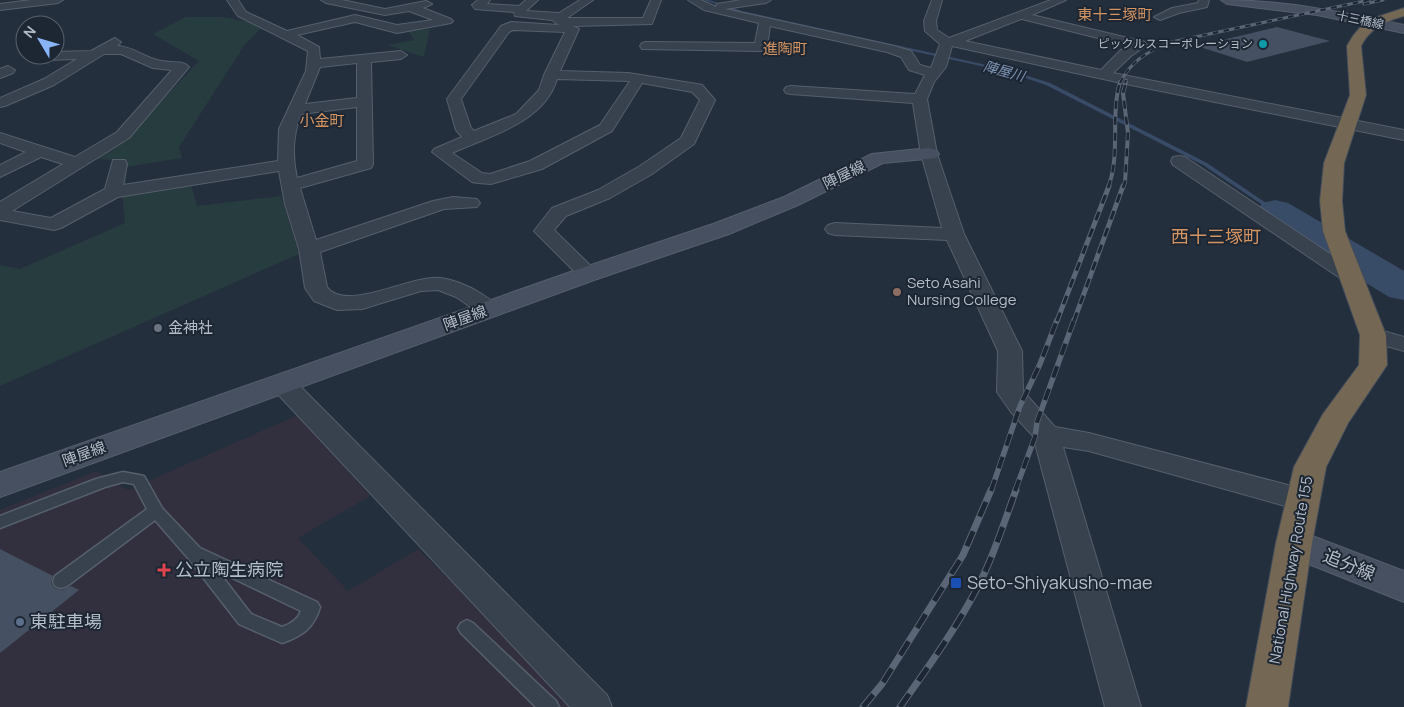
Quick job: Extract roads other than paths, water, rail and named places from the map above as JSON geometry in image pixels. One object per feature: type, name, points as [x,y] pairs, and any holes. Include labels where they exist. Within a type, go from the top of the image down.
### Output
[{"type":"highway","name":"National Highway Route 155","points":[[1267,707],[1294,543],[1310,467],[1334,421],[1373,365],[1373,334],[1334,231],[1331,201],[1334,163],[1358,95],[1358,66],[1354,46],[1365,30],[1375,23],[1404,12]]},
{"type":"street","points":[[0,7],[58,0]]},
{"type":"street","points":[[232,0],[242,14],[308,45],[314,50],[313,71],[287,129],[288,175],[294,204],[309,249],[316,288],[322,296],[337,303],[362,302],[420,285],[440,284],[464,292],[490,310]]},
{"type":"street","points":[[326,0],[385,12],[426,4],[432,0]]},
{"type":"street","points":[[485,0],[478,5],[479,7],[521,9],[533,0]]},
{"type":"street","points":[[521,9],[520,14],[561,17],[588,0]]},
{"type":"street","points":[[473,139],[464,130],[454,99],[505,29],[511,26],[573,29],[551,75],[546,91],[521,117],[473,139],[440,152],[478,178],[491,179],[536,165],[606,128],[641,63],[648,22],[656,0]]},
{"type":"street","points":[[693,0],[719,5],[765,22],[890,49],[906,54],[918,69],[943,54],[1022,16],[1061,0]]},
{"type":"street","points":[[719,5],[766,0]]},
{"type":"street","points":[[937,0],[930,22],[931,31],[943,54]]},
{"type":"street","points":[[1160,17],[1176,10],[1203,5],[1204,0]]},
{"type":"street","name":"十三橋線","points":[[1227,0],[1317,11],[1404,29]]},
{"type":"street","points":[[284,34],[355,18],[397,29],[447,21],[410,7]]},
{"type":"street","points":[[1022,16],[1141,45],[1126,53],[1104,75]]},
{"type":"street","points":[[561,17],[558,20],[562,22],[648,22]]},
{"type":"street","points":[[551,75],[760,47],[765,22]]},
{"type":"street","points":[[0,104],[49,82],[117,40]]},
{"type":"street","points":[[0,212],[123,135],[182,67],[158,65],[123,50],[65,55]]},
{"type":"street","points":[[943,54],[1104,75],[1404,135]]},
{"type":"street","points":[[943,54],[927,81],[920,99],[929,154],[954,234],[1010,351],[1010,392],[1046,435],[1124,707]]},
{"type":"street","points":[[313,64],[401,55]]},
{"type":"street","points":[[0,212],[54,224],[113,192],[288,175],[365,164],[364,58]]},
{"type":"street","points":[[588,274],[544,231],[559,212],[604,194],[646,170],[688,141],[708,100],[697,88],[641,63]]},
{"type":"street","points":[[791,90],[920,99]]},
{"type":"street","points":[[296,110],[364,102]]},
{"type":"street","points":[[2,140],[77,164]]},
{"type":"street","points":[[0,172],[40,151]]},
{"type":"street","name":"陣屋線","points":[[0,485],[588,274],[721,229],[790,201],[879,158],[929,154]]},
{"type":"street","points":[[1179,161],[1351,274]]},
{"type":"street","points":[[113,192],[119,164]]},
{"type":"street","points":[[309,249],[439,205],[453,202],[471,203]]},
{"type":"street","points":[[835,228],[954,234]]},
{"type":"street","points":[[1373,334],[1404,344]]},
{"type":"street","points":[[283,384],[594,707]]},
{"type":"street","points":[[1046,435],[1089,442],[1303,500]]},
{"type":"street","name":"追分線","points":[[1294,543],[1404,587]]},
{"type":"lane","points":[[0,522],[101,483],[122,477],[139,480],[156,511],[194,553],[245,619],[282,635],[298,630],[309,617],[311,607],[194,553]]},
{"type":"lane","points":[[61,580],[156,511]]},
{"type":"lane","points":[[467,628],[549,707]]},
{"type":"waterway","name":"陣屋川","points":[[706,0],[741,12],[1009,71],[1048,84],[1205,164],[1275,211]]},
{"type":"waterway","points":[[1275,211],[1404,288]]},
{"type":"railway","points":[[1120,83],[1134,63],[1152,50],[1167,43],[1369,0]]},
{"type":"railway","points":[[1364,4],[1383,0]]},
{"type":"railway","points":[[1108,188],[1114,162],[1116,108],[1120,82]]},
{"type":"railway","points":[[1123,188],[1128,133],[1123,93],[1126,82]]},
{"type":"railway","points":[[1057,321],[1109,186]]},
{"type":"railway","points":[[1074,321],[1123,186]]},
{"type":"railway","points":[[991,491],[1020,406],[1040,364],[1057,320]]},
{"type":"railway","points":[[1015,491],[1035,437],[1037,422],[1074,320]]},
{"type":"railway","points":[[863,707],[882,684],[963,555],[991,490]]},
{"type":"railway","points":[[900,707],[966,609],[992,556],[1016,490]]},
{"type":"place","name":"ピックルスコーポレーション","points":[[1263,44]]},
{"type":"place","name":"Seto Asahi Nursing College","points":[[897,292]]},
{"type":"place","name":"金神社","points":[[158,328]]},
{"type":"place","name":"公立陶生病院","points":[[164,570]]},
{"type":"place","name":"Seto-Shiyakusho-mae","points":[[956,583]]},
{"type":"place","name":"東駐車場","points":[[20,622]]},
{"type":"district","name":"東十三塚町","points":[[1115,15]]},
{"type":"district","name":"進陶町","points":[[785,49]]},
{"type":"district","name":"小金町","points":[[322,121]]},
{"type":"district","name":"西十三塚町","points":[[1216,237]]}]
